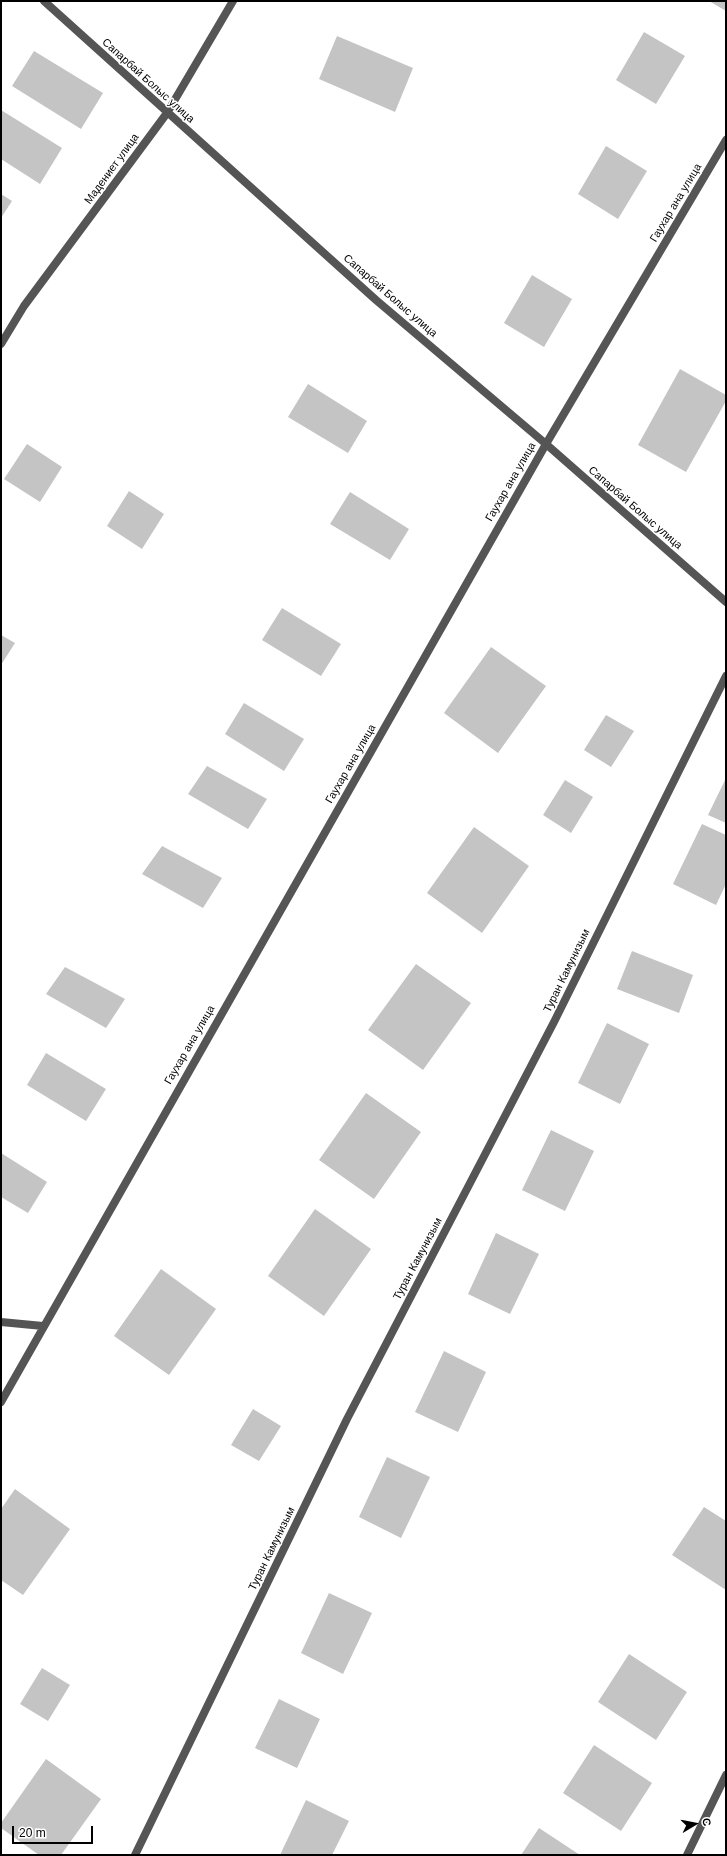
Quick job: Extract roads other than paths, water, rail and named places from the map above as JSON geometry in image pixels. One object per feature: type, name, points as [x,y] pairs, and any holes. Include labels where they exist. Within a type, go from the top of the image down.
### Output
[{"type":"street","name":"Сапарбай Болыс улица","points":[[44,1],[376,300],[546,444],[726,602]]},
{"type":"street","name":"Мадениет улица","points":[[1,344],[24,306],[167,113],[233,1]]},
{"type":"street","name":"Гаухар ана улица","points":[[1,1402],[546,444],[726,140]]},
{"type":"street","name":"Туран Камунизым","points":[[135,1855],[347,1419],[554,1022],[726,676]]},
{"type":"street","points":[[1,1322],[43,1326]]},
{"type":"street","points":[[687,1855],[726,1775]]}]
